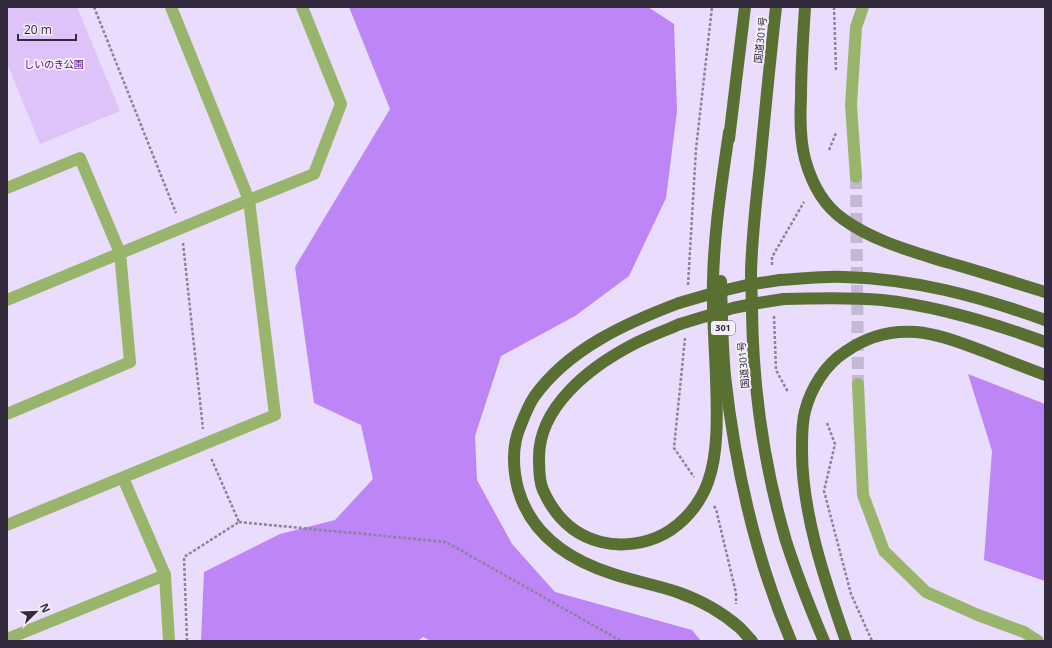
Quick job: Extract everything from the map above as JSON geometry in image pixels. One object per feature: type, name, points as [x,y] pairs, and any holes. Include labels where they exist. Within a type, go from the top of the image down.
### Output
[{"type":"highway","name":"国道301号","points":[[745,7],[729,132],[721,225],[720,272],[725,374],[740,474],[751,524],[764,570],[780,617],[791,641]]},
{"type":"highway","name":"国道301号","points":[[776,7],[754,226],[751,273],[752,332],[755,375],[766,459],[786,541],[814,619],[824,641]]},
{"type":"highway","points":[[805,7],[800,113],[802,144],[804,158],[810,175],[819,193],[830,208],[842,219],[861,231],[883,241],[1045,292]]},
{"type":"highway","points":[[729,132],[714,246],[713,282],[713,328],[717,410],[715,445],[708,482],[699,500],[687,517],[674,528],[657,537],[639,543],[620,544],[602,542],[586,537],[558,516],[548,502],[542,486],[539,469],[538,450],[542,432],[559,402],[572,388],[588,373],[631,346],[682,328],[733,308],[784,299],[816,298],[882,300],[912,304],[974,318],[1045,342]]},
{"type":"highway","points":[[752,641],[740,628],[719,612],[700,601],[678,592],[592,567],[557,547],[542,532],[530,516],[521,499],[516,481],[514,448],[518,430],[525,414],[533,398],[546,382],[577,354],[650,314],[679,303],[717,292],[747,285],[780,280],[843,277],[906,282],[976,297],[1045,320]]},
{"type":"highway","points":[[846,641],[831,599],[820,561],[810,522],[803,478],[802,433],[805,411],[812,390],[823,374],[837,357],[855,345],[874,336],[894,332],[917,332],[941,336],[965,344],[1045,375]]},
{"type":"street","points":[[7,525],[275,415],[249,200],[171,7]]},
{"type":"street","points":[[7,300],[314,174],[341,104],[302,7]]},
{"type":"street","points":[[856,177],[851,104],[856,27],[862,7]]},
{"type":"street","points":[[7,188],[80,158],[120,253],[130,362],[7,414]]},
{"type":"street","points":[[858,384],[863,495],[884,551],[926,592],[978,615],[1024,632],[1038,641]]},
{"type":"street","points":[[123,478],[165,575],[168,641]]},
{"type":"street","points":[[7,639],[165,575]]},
{"type":"path","points":[[94,7],[182,228],[205,444],[239,522]]},
{"type":"path","points":[[688,287],[696,149],[712,7]]},
{"type":"path","points":[[682,328],[674,448],[695,479]]},
{"type":"path","points":[[827,423],[835,444],[824,491],[851,594],[872,641]]},
{"type":"path","points":[[711,502],[716,509],[736,592],[736,607]]},
{"type":"path","points":[[187,641],[184,557],[239,522],[446,542],[622,641]]},
{"type":"green space","name":"しいのき公園","points":[[7,7],[77,7],[120,111],[40,144],[7,63]]},
{"type":"shaded area","points":[[349,7],[648,7],[674,24],[677,111],[666,198],[629,276],[575,316],[501,356],[475,436],[477,480],[512,544],[555,592],[692,630],[701,641],[431,641],[423,637],[418,641],[201,641],[204,572],[280,534],[335,520],[373,479],[361,425],[314,403],[295,267],[390,109]]},
{"type":"shaded area","points":[[968,374],[1045,404],[1045,581],[984,560],[992,451]]},
{"type":"tunnel","points":[[856,177],[858,384]]}]
